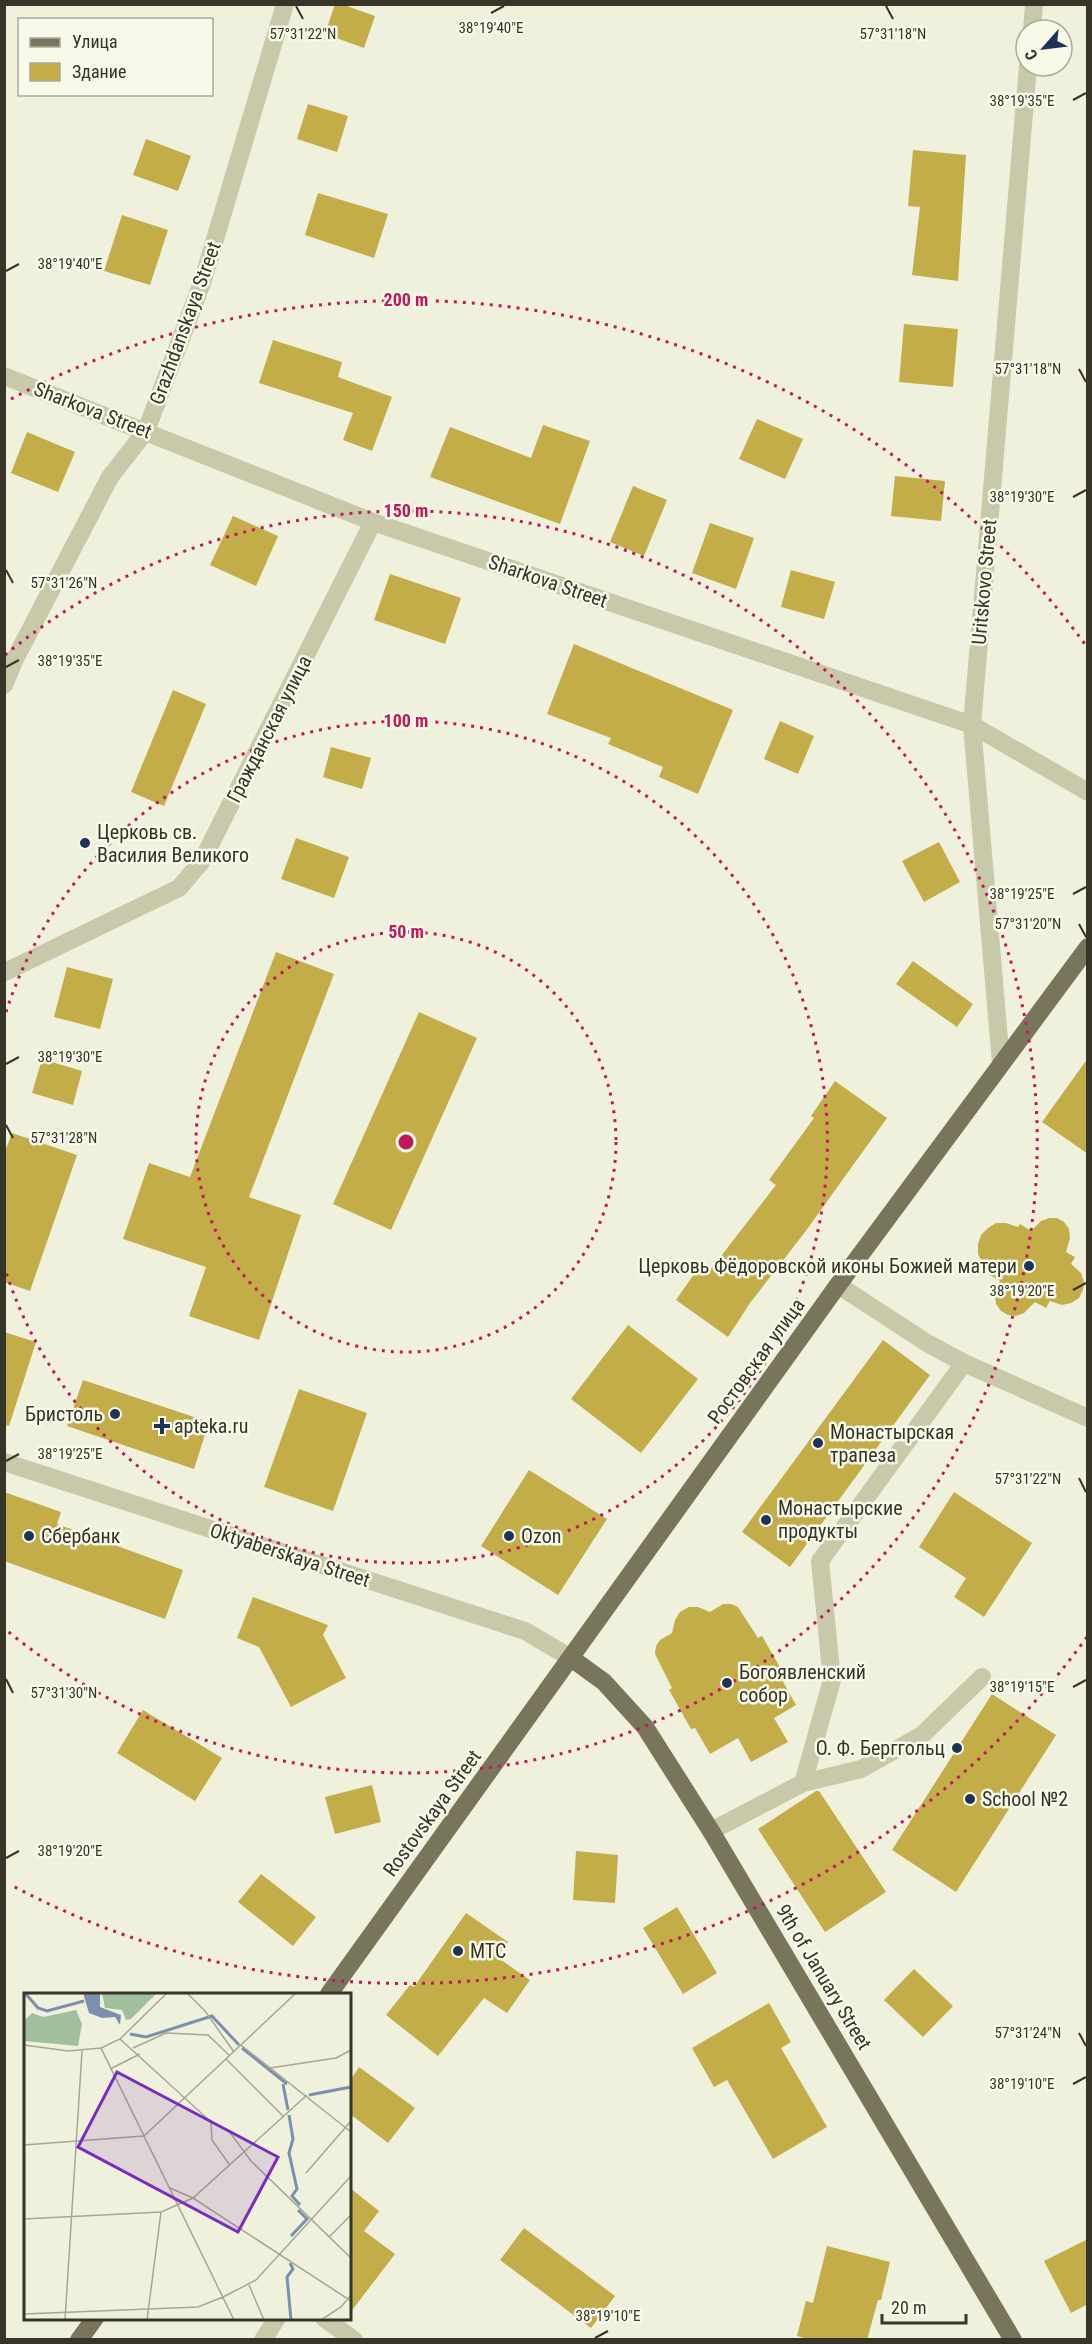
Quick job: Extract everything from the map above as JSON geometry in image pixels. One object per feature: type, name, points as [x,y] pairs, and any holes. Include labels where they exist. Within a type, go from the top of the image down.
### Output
[{"type":"main road","name":"Ростовская улица","points":[[571,1658],[838,1285],[1088,947]]},
{"type":"main road","name":"9th of January Street","points":[[571,1658],[604,1682],[645,1727],[711,1831],[1013,2340]]},
{"type":"main road","name":"Rostovskaya Street","points":[[330,1993],[571,1658]]},
{"type":"main road","points":[[80,2340],[94,2320]]},
{"type":"street","name":"Grazhdanskaya Street","points":[[4,685],[15,659],[110,477],[146,431],[202,283],[285,4]]},
{"type":"street","name":"Uritskovo Street","points":[[1001,1063],[972,725],[1027,78]]},
{"type":"street","name":"Sharkova Street","points":[[4,376],[373,522],[972,725],[1088,792]]},
{"type":"street","name":"Гражданская улица","points":[[5,972],[179,888],[202,861],[373,522]]},
{"type":"street","points":[[838,1285],[927,1343],[964,1363],[1088,1418]]},
{"type":"street","points":[[803,1783],[832,1680],[820,1561],[964,1363]]},
{"type":"street","name":"Oktyaberskaya Street","points":[[4,1462],[525,1631],[571,1658]]},
{"type":"street","points":[[711,1831],[803,1783],[861,1769],[922,1735],[982,1677]]},
{"type":"street","points":[[263,2340],[277,2320]]},
{"type":"street","points":[[325,2320],[354,2340]]},
{"type":"building","points":[[335,4],[375,16],[364,48],[325,34]]},
{"type":"building","points":[[308,104],[348,116],[337,152],[297,139]]},
{"type":"building","points":[[146,139],[191,156],[178,191],[133,175]]},
{"type":"building","points":[[913,150],[966,155],[958,281],[912,275],[920,207],[908,206]]},
{"type":"building","points":[[318,193],[388,214],[374,258],[305,235]]},
{"type":"building","points":[[122,215],[168,230],[150,285],[104,271]]},
{"type":"building","points":[[904,324],[958,329],[953,387],[899,382]]},
{"type":"building","points":[[273,340],[342,362],[338,377],[392,397],[372,451],[343,440],[353,413],[259,383]]},
{"type":"building","points":[[757,419],[803,439],[785,479],[739,459]]},
{"type":"building","points":[[543,425],[590,441],[560,524],[430,477],[450,427],[531,458]]},
{"type":"building","points":[[27,432],[75,452],[58,492],[11,473]]},
{"type":"building","points":[[895,476],[945,481],[941,521],[891,516]]},
{"type":"building","points":[[633,486],[667,500],[644,556],[610,542]]},
{"type":"building","points":[[233,516],[278,536],[256,586],[210,565]]},
{"type":"building","points":[[710,523],[754,538],[736,589],[692,573]]},
{"type":"building","points":[[791,570],[835,582],[824,619],[781,607]]},
{"type":"building","points":[[390,574],[461,598],[445,644],[374,620]]},
{"type":"building","points":[[574,644],[733,710],[698,794],[659,777],[663,767],[608,744],[611,738],[547,714]]},
{"type":"building","points":[[173,690],[206,704],[164,806],[131,792]]},
{"type":"building","points":[[780,721],[814,736],[798,774],[764,759]]},
{"type":"building","points":[[331,747],[371,758],[362,789],[323,777]]},
{"type":"building","points":[[296,838],[349,857],[334,898],[281,879]]},
{"type":"building","points":[[939,842],[960,882],[924,902],[902,861]]},
{"type":"building","points":[[276,952],[334,974],[249,1197],[301,1215],[259,1340],[189,1316],[206,1267],[123,1239],[149,1163],[190,1177]]},
{"type":"building","points":[[913,961],[973,1004],[957,1027],[896,984]]},
{"type":"building","points":[[67,967],[113,979],[100,1029],[54,1017]]},
{"type":"building","points":[[419,1012],[477,1038],[391,1230],[333,1204]]},
{"type":"building","points":[[1088,1058],[1088,1154],[1042,1122]]},
{"type":"building","points":[[42,1059],[82,1071],[73,1105],[32,1093]]},
{"type":"building","points":[[835,1081],[887,1118],[805,1232],[750,1303],[728,1337],[676,1300],[699,1267],[708,1273],[776,1185],[769,1180],[814,1118],[811,1116]]},
{"type":"building","points":[[12,1133],[77,1155],[30,1291],[4,1282],[4,1154]]},
{"type":"building","name":"Церковь Фёдоровской иконы Божией матери","points":[[1057,1218],[1069,1229],[1070,1238],[1066,1252],[1075,1257],[1071,1264],[1081,1273],[1084,1282],[1083,1290],[1079,1298],[1071,1303],[1062,1305],[1050,1301],[1046,1308],[1035,1302],[1024,1313],[1016,1316],[1008,1315],[996,1304],[995,1296],[1000,1281],[988,1274],[978,1254],[981,1235],[996,1223],[1018,1227],[1020,1224],[1031,1231],[1041,1221]]},
{"type":"building","points":[[628,1325],[698,1379],[641,1453],[571,1399]]},
{"type":"building","points":[[4,1332],[36,1342],[9,1426],[4,1425]]},
{"type":"building","points":[[883,1340],[930,1375],[790,1567],[742,1532]]},
{"type":"building","points":[[83,1380],[209,1422],[194,1469],[67,1426]]},
{"type":"building","points":[[299,1389],[367,1413],[333,1511],[264,1487]]},
{"type":"building","points":[[529,1470],[607,1519],[558,1595],[481,1546]]},
{"type":"building","points":[[4,1492],[61,1512],[57,1524],[183,1570],[165,1619],[4,1561]]},
{"type":"building","points":[[954,1492],[1032,1543],[984,1617],[954,1597],[966,1578],[919,1547]]},
{"type":"building","points":[[253,1597],[328,1625],[323,1635],[346,1678],[291,1707],[259,1647],[237,1638]]},
{"type":"building","name":"Богоявленский собор","points":[[723,1604],[738,1607],[758,1638],[762,1636],[785,1676],[781,1678],[796,1705],[774,1718],[788,1742],[751,1762],[738,1738],[710,1754],[695,1728],[691,1729],[669,1690],[672,1688],[655,1654],[660,1640],[672,1633],[675,1620],[680,1612],[689,1607],[698,1607],[710,1612]]},
{"type":"building","name":"School №2","points":[[992,1694],[1056,1735],[956,1892],[892,1850]]},
{"type":"building","points":[[143,1710],[222,1758],[195,1801],[117,1753]]},
{"type":"building","points":[[372,1785],[381,1822],[335,1834],[325,1797]]},
{"type":"building","points":[[819,1791],[886,1892],[825,1932],[758,1829]]},
{"type":"building","points":[[576,1851],[618,1855],[615,1903],[573,1900]]},
{"type":"building","points":[[261,1874],[316,1917],[293,1946],[238,1902]]},
{"type":"building","points":[[677,1907],[717,1973],[683,1994],[643,1928]]},
{"type":"building","points":[[466,1913],[508,1942],[497,1957],[530,1980],[507,2013],[484,1998],[438,2056],[386,2015],[410,1985],[414,1987]]},
{"type":"building","points":[[914,1969],[953,2006],[923,2037],[884,2000]]},
{"type":"building","points":[[769,2003],[791,2042],[781,2048],[827,2127],[773,2159],[727,2080],[714,2087],[692,2048]]},
{"type":"building","points":[[359,2067],[415,2108],[388,2143],[351,2115],[351,2079]]},
{"type":"building","points":[[351,2189],[379,2211],[364,2231],[395,2254],[351,2312]]},
{"type":"building","points":[[524,2228],[615,2296],[591,2328],[500,2260]]},
{"type":"building","points":[[1088,2239],[1088,2304],[1071,2313],[1044,2261]]},
{"type":"building","points":[[827,2246],[890,2262],[881,2300],[878,2300],[867,2340],[811,2340],[797,2336],[806,2301],[813,2303]]},
{"type":"place","name":"Церковь св. Василия Великого","points":[[85,843]]},
{"type":"place","name":"Церковь Фёдоровской иконы Божией матери","points":[[1029,1266]]},
{"type":"place","name":"Бристоль","points":[[115,1414]]},
{"type":"place","name":"apteka.ru","points":[[162,1426]]},
{"type":"place","name":"Монастырская трапеза","points":[[818,1443]]},
{"type":"place","name":"Монастырские продукты","points":[[766,1520]]},
{"type":"place","name":"Сбербанк","points":[[29,1536]]},
{"type":"place","name":"Ozon","points":[[509,1536]]},
{"type":"place","name":"Богоявленский собор","points":[[727,1683]]},
{"type":"place","name":"О. Ф. Берггольц","points":[[957,1748]]},
{"type":"place","name":"School №2","points":[[970,1799]]},
{"type":"place","name":"МТС","points":[[458,1951]]}]
